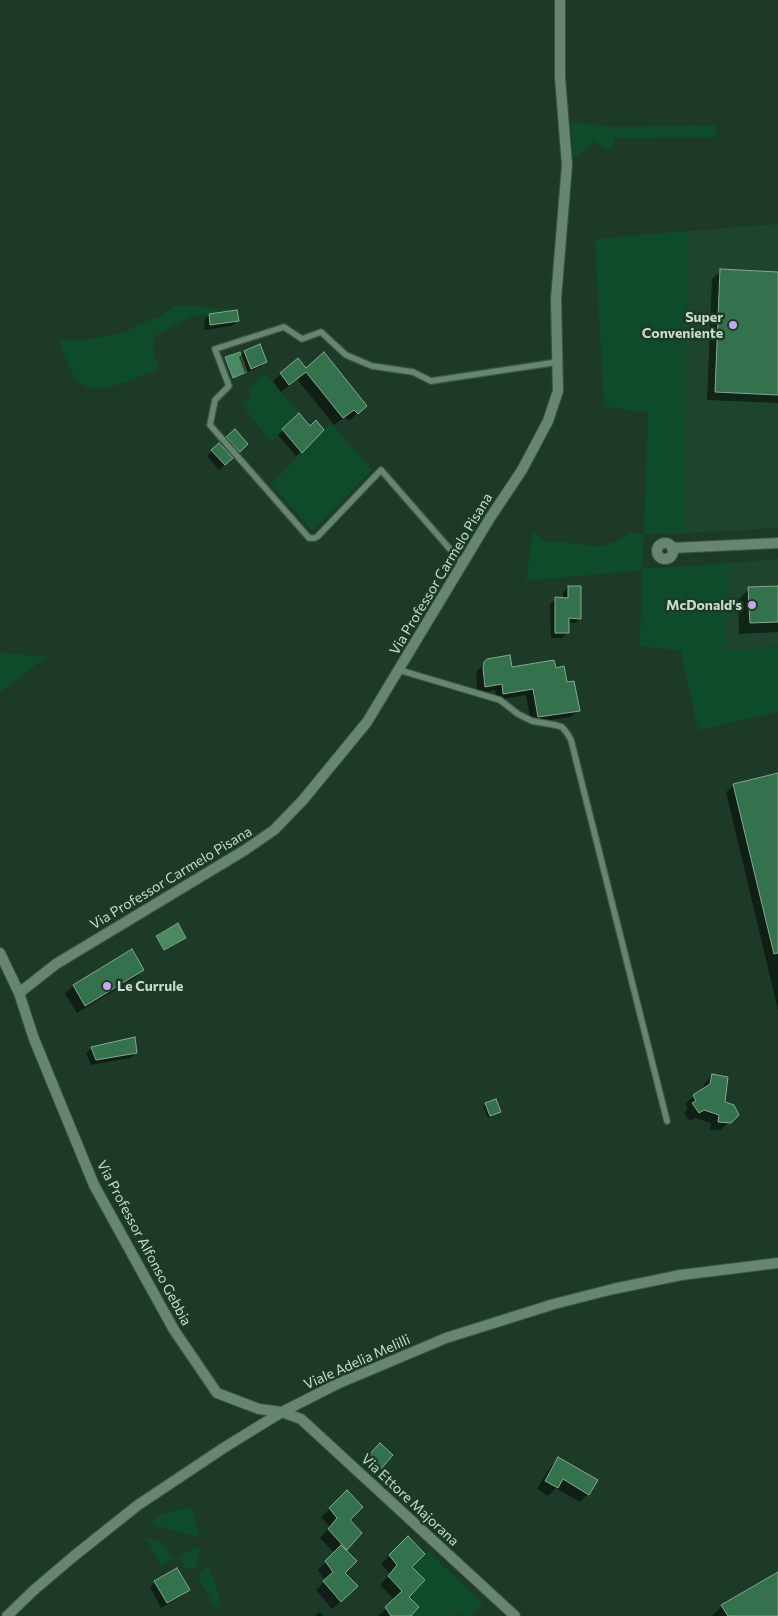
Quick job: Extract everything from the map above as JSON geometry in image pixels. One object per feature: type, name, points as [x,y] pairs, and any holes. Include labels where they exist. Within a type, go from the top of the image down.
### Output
[{"type":"street","name":"Via Professor Carmelo Pisana","points":[[19,993],[56,964],[237,855],[274,830],[303,800],[367,722],[490,518],[522,470],[548,421],[555,405],[558,391],[556,299],[567,165],[560,78],[560,0]]},
{"type":"street","points":[[672,548],[778,543]]},
{"type":"street","name":"Via Professor Alfonso Gebbia","points":[[0,953],[3,966],[19,993],[34,1038],[94,1185],[174,1330],[216,1393],[259,1410],[282,1412]]},
{"type":"street","name":"Viale Adelia Melilli","points":[[7,1616],[74,1556],[138,1505],[225,1447],[282,1412],[384,1363],[446,1338],[545,1307],[614,1289],[681,1275],[778,1263]]},
{"type":"street","name":"Via Ettore Majorana","points":[[282,1412],[301,1419],[515,1616]]},
{"type":"lane","points":[[464,564],[380,470],[318,536],[309,538],[210,426],[215,400],[229,386],[215,349],[284,327],[302,339],[321,332],[346,355],[372,366],[413,372],[431,381],[558,362]]},
{"type":"lane","points":[[399,670],[500,700],[518,714],[532,721],[562,727],[567,733],[571,740],[667,1121]]},
{"type":"shaded area","points":[[571,122],[613,127],[716,125],[717,137],[615,138],[610,150],[592,141],[586,150],[573,158]]},
{"type":"shaded area","name":"Super Conveniente","points":[[778,224],[778,528],[685,533],[688,231]]},
{"type":"shaded area","points":[[688,231],[685,533],[644,534],[642,569],[730,563],[724,651],[778,647],[778,712],[698,730],[681,651],[640,646],[642,570],[526,581],[533,531],[545,542],[557,541],[599,547],[619,540],[630,533],[644,533],[648,413],[604,406],[595,239]]},
{"type":"shaded area","points":[[176,305],[237,310],[190,317],[154,337],[153,351],[159,369],[111,387],[91,389],[76,381],[58,341],[91,339],[118,334],[161,316]]},
{"type":"shaded area","points":[[240,352],[247,372],[233,378],[225,357]]},
{"type":"shaded area","points":[[265,374],[299,413],[282,429],[284,431],[271,442],[242,405],[252,396],[248,390]]},
{"type":"shaded area","points":[[331,423],[372,470],[313,531],[271,484]]},
{"type":"shaded area","name":"McDonald's","points":[[778,559],[778,647],[724,651],[730,563]]},
{"type":"shaded area","points":[[0,652],[46,657],[0,692]]},
{"type":"shaded area","points":[[178,923],[186,938],[164,950],[156,936]]},
{"type":"shaded area","points":[[191,1507],[201,1538],[155,1525],[151,1522],[162,1514]]},
{"type":"shaded area","points":[[145,1537],[163,1543],[173,1559],[161,1566]]},
{"type":"shaded area","points":[[197,1547],[200,1551],[196,1567],[186,1569],[179,1556]]},
{"type":"shaded area","points":[[428,1551],[483,1604],[470,1616],[465,1616],[460,1612],[455,1616],[411,1616],[419,1607],[409,1597],[424,1580],[412,1567]]},
{"type":"shaded area","points":[[207,1565],[215,1582],[220,1607],[214,1606],[197,1575]]},
{"type":"building","points":[[720,269],[778,272],[778,395],[715,392]]},
{"type":"building","points":[[237,310],[239,321],[210,325],[209,314]]},
{"type":"building","points":[[260,344],[267,362],[251,369],[244,351]]},
{"type":"building","points":[[324,352],[367,406],[358,414],[354,410],[343,418],[306,372],[289,385],[280,373],[298,358],[306,368]]},
{"type":"building","points":[[299,413],[310,426],[316,420],[324,430],[302,453],[282,429]]},
{"type":"building","points":[[235,429],[248,444],[240,452],[226,437]]},
{"type":"building","points":[[219,443],[233,458],[225,465],[211,450]]},
{"type":"building","points":[[568,586],[581,586],[581,619],[569,618],[569,633],[555,633],[555,597],[568,598]]},
{"type":"building","points":[[778,586],[778,622],[750,623],[748,587]]},
{"type":"building","points":[[510,655],[512,667],[554,660],[556,668],[564,666],[567,682],[574,681],[580,711],[538,717],[533,689],[503,694],[502,684],[485,687],[484,662],[487,659]]},
{"type":"building","points":[[778,773],[778,953],[774,954],[733,784]]},
{"type":"building","points":[[132,949],[144,970],[85,1006],[73,985]]},
{"type":"building","points":[[135,1037],[137,1053],[96,1060],[91,1047]]},
{"type":"building","points":[[712,1074],[728,1077],[725,1102],[734,1105],[739,1115],[731,1123],[718,1122],[719,1115],[704,1110],[699,1113],[692,1103],[696,1101],[693,1095],[710,1084]]},
{"type":"building","points":[[496,1099],[501,1112],[490,1116],[485,1103]]},
{"type":"building","points":[[380,1443],[393,1455],[380,1470],[366,1458]]},
{"type":"building","points":[[558,1457],[598,1480],[589,1495],[563,1479],[558,1488],[545,1481]]},
{"type":"building","points":[[347,1490],[363,1507],[350,1520],[362,1533],[347,1550],[328,1529],[337,1518],[329,1508]]},
{"type":"building","points":[[408,1536],[425,1554],[412,1567],[425,1580],[409,1597],[419,1607],[411,1616],[391,1616],[385,1607],[402,1591],[388,1576],[397,1565],[389,1555]]},
{"type":"building","points":[[341,1545],[357,1561],[345,1573],[358,1586],[341,1602],[323,1581],[333,1572],[325,1561]]},
{"type":"building","points":[[177,1568],[190,1590],[167,1603],[154,1581]]},
{"type":"building","points":[[778,1572],[778,1616],[728,1616],[721,1605]]},
{"type":"place","name":"Super Conveniente","points":[[733,325]]},
{"type":"place","name":"McDonald's","points":[[752,605]]},
{"type":"place","name":"Le Currule","points":[[107,986]]}]
